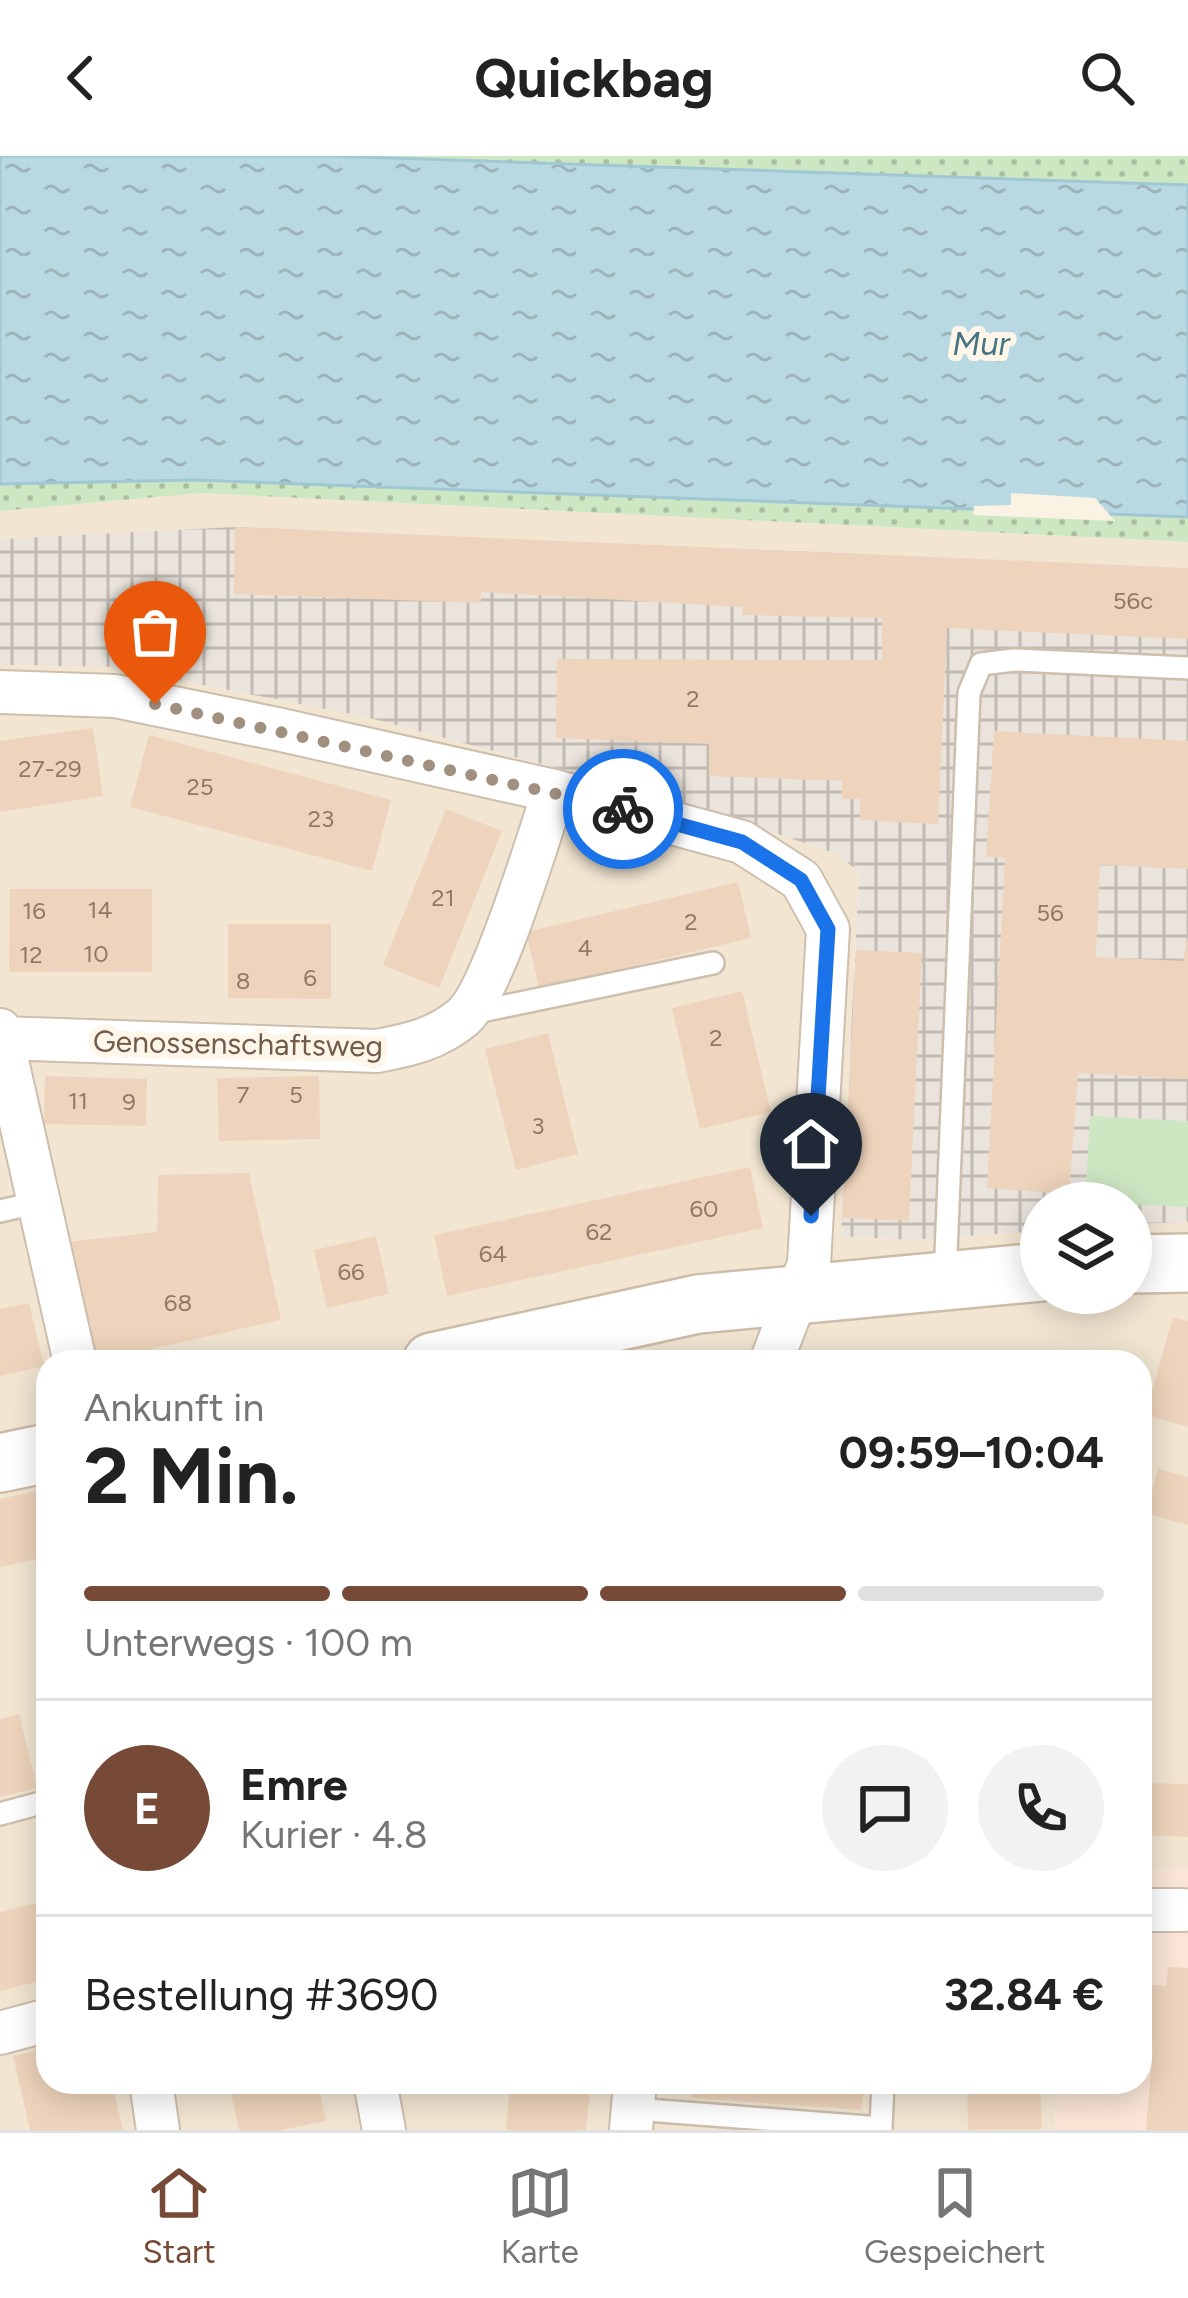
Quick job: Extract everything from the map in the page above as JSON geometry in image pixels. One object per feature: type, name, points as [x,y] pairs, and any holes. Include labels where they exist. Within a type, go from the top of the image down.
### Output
[{"type":"street","points":[[0,692],[115,696],[554,791],[742,842],[801,880],[828,929],[802,1290],[783,1321],[775,1350]]},
{"type":"street","points":[[466,1014],[502,941],[554,791]]},
{"type":"street","name":"Genossenschaftsweg","points":[[1,1034],[376,1051],[423,1042],[466,1014]]},
{"type":"street","points":[[1,1034],[20,1206],[71,1350]]},
{"type":"street","points":[[1152,1264],[1188,1263]]},
{"type":"street","points":[[487,1350],[698,1304],[802,1290],[1020,1273]]},
{"type":"street","points":[[0,1463],[36,1456]]},
{"type":"street","points":[[1152,1910],[1183,1910]]},
{"type":"street","points":[[0,2033],[36,2023]]},
{"type":"street","points":[[153,2094],[158,2130]]},
{"type":"street","points":[[377,2094],[384,2130]]},
{"type":"lane","points":[[946,1279],[969,693],[982,664],[1014,660],[1188,668]]},
{"type":"lane","name":"Genossenschaftsweg","points":[[466,1014],[713,963]]},
{"type":"lane","points":[[0,1814],[36,1804]]},
{"type":"lane","points":[[633,2107],[881,2128],[882,2094]]},
{"type":"shaded area","points":[[201,493],[1188,542],[1188,568],[235,530],[0,539],[0,511]]},
{"type":"shaded area","points":[[235,527],[1188,568],[1188,1222],[1152,1223],[1152,1182],[1020,1182],[1020,1232],[909,1240],[841,1236],[859,872],[837,854],[680,801],[366,717],[111,667],[0,665],[0,539]]},
{"type":"shaded area","points":[[0,665],[111,667],[366,717],[680,801],[837,854],[859,871],[841,1236],[909,1240],[1020,1232],[1020,1314],[1152,1314],[1152,1223],[1188,1222],[1188,1869],[1152,1868],[1152,1350],[36,1350],[36,2094],[1056,2094],[1055,2130],[0,2130]]},
{"type":"shaded area","points":[[1152,1868],[1188,1869],[1188,2130],[1055,2130],[1056,2094],[1152,2094]]},
{"type":"green space","points":[[333,156],[1188,156],[1188,185]]},
{"type":"green space","points":[[193,480],[1188,517],[1188,542],[201,493],[0,511],[0,484]]},
{"type":"green space","points":[[1090,1116],[1188,1121],[1188,1207],[1152,1205],[1152,1182],[1086,1182]]},
{"type":"water","name":"Mur","points":[[0,156],[333,156],[1188,185],[1188,517],[193,480],[0,484]]},
{"type":"pier","points":[[1011,493],[1095,498],[1115,521],[973,515],[974,506],[1011,505]]},
{"type":"building","points":[[235,527],[1188,568],[1188,639],[947,628],[938,824],[860,820],[860,799],[842,799],[842,781],[709,776],[709,744],[556,738],[557,659],[882,660],[882,618],[742,615],[743,607],[481,592],[481,603],[234,594]]},
{"type":"building","points":[[93,728],[103,796],[0,812],[0,741]]},
{"type":"building","points":[[994,731],[1188,741],[1188,869],[1100,865],[1096,957],[1183,961],[1188,936],[1188,1079],[1078,1073],[1070,1182],[1020,1182],[1020,1190],[987,1188],[1005,858],[986,857]]},
{"type":"building","points":[[149,735],[391,800],[372,871],[130,807]]},
{"type":"building","points":[[446,809],[502,831],[439,988],[383,965]]},
{"type":"building","points":[[738,882],[751,938],[539,988],[526,932]]},
{"type":"building","points":[[10,889],[152,889],[152,972],[9,972]]},
{"type":"building","points":[[228,924],[331,924],[331,999],[228,998]]},
{"type":"building","points":[[856,950],[922,953],[909,1221],[842,1218]]},
{"type":"building","points":[[742,991],[771,1112],[700,1129],[672,1008]]},
{"type":"building","points":[[548,1033],[578,1154],[516,1170],[485,1049]]},
{"type":"building","points":[[45,1076],[147,1079],[146,1126],[44,1124]]},
{"type":"building","points":[[319,1076],[320,1139],[219,1141],[217,1078]]},
{"type":"building","points":[[750,1167],[763,1228],[447,1296],[434,1235]]},
{"type":"building","points":[[249,1173],[281,1320],[147,1350],[90,1350],[67,1242],[157,1232],[158,1175]]},
{"type":"building","points":[[376,1236],[389,1294],[327,1308],[314,1250]]},
{"type":"building","points":[[29,1303],[40,1350],[36,1350],[36,1368],[0,1376],[0,1309]]},
{"type":"building","points":[[1173,1317],[1188,1321],[1188,1427],[1152,1417],[1152,1390]]},
{"type":"building","points":[[1158,1469],[1188,1477],[1188,1525],[1152,1515]]},
{"type":"building","points":[[36,1491],[36,1560],[0,1567],[0,1499]]},
{"type":"building","points":[[19,1714],[36,1788],[0,1797],[0,1719]]},
{"type":"building","points":[[1152,1783],[1188,1784],[1188,1837],[1152,1836]]},
{"type":"building","points":[[36,1903],[36,1982],[0,1991],[0,1912]]},
{"type":"building","points":[[1168,1967],[1188,1968],[1188,2130],[1146,2130],[1152,2094],[1152,1985],[1166,1986]]},
{"type":"building","points":[[36,2051],[36,2094],[115,2094],[123,2130],[30,2130],[13,2056]]},
{"type":"building","points":[[232,2094],[320,2094],[326,2121],[281,2130],[239,2130]]},
{"type":"building","points":[[509,2094],[590,2094],[586,2130],[506,2130]]},
{"type":"building","points":[[691,2094],[863,2094],[862,2110],[691,2098]]},
{"type":"building","points":[[967,2094],[1041,2094],[1042,2129],[968,2130]]},
{"type":"way so far","points":[[155,704],[623,809]]},
{"type":"route","points":[[623,809],[742,842],[801,880],[828,929],[811,1216]]}]
